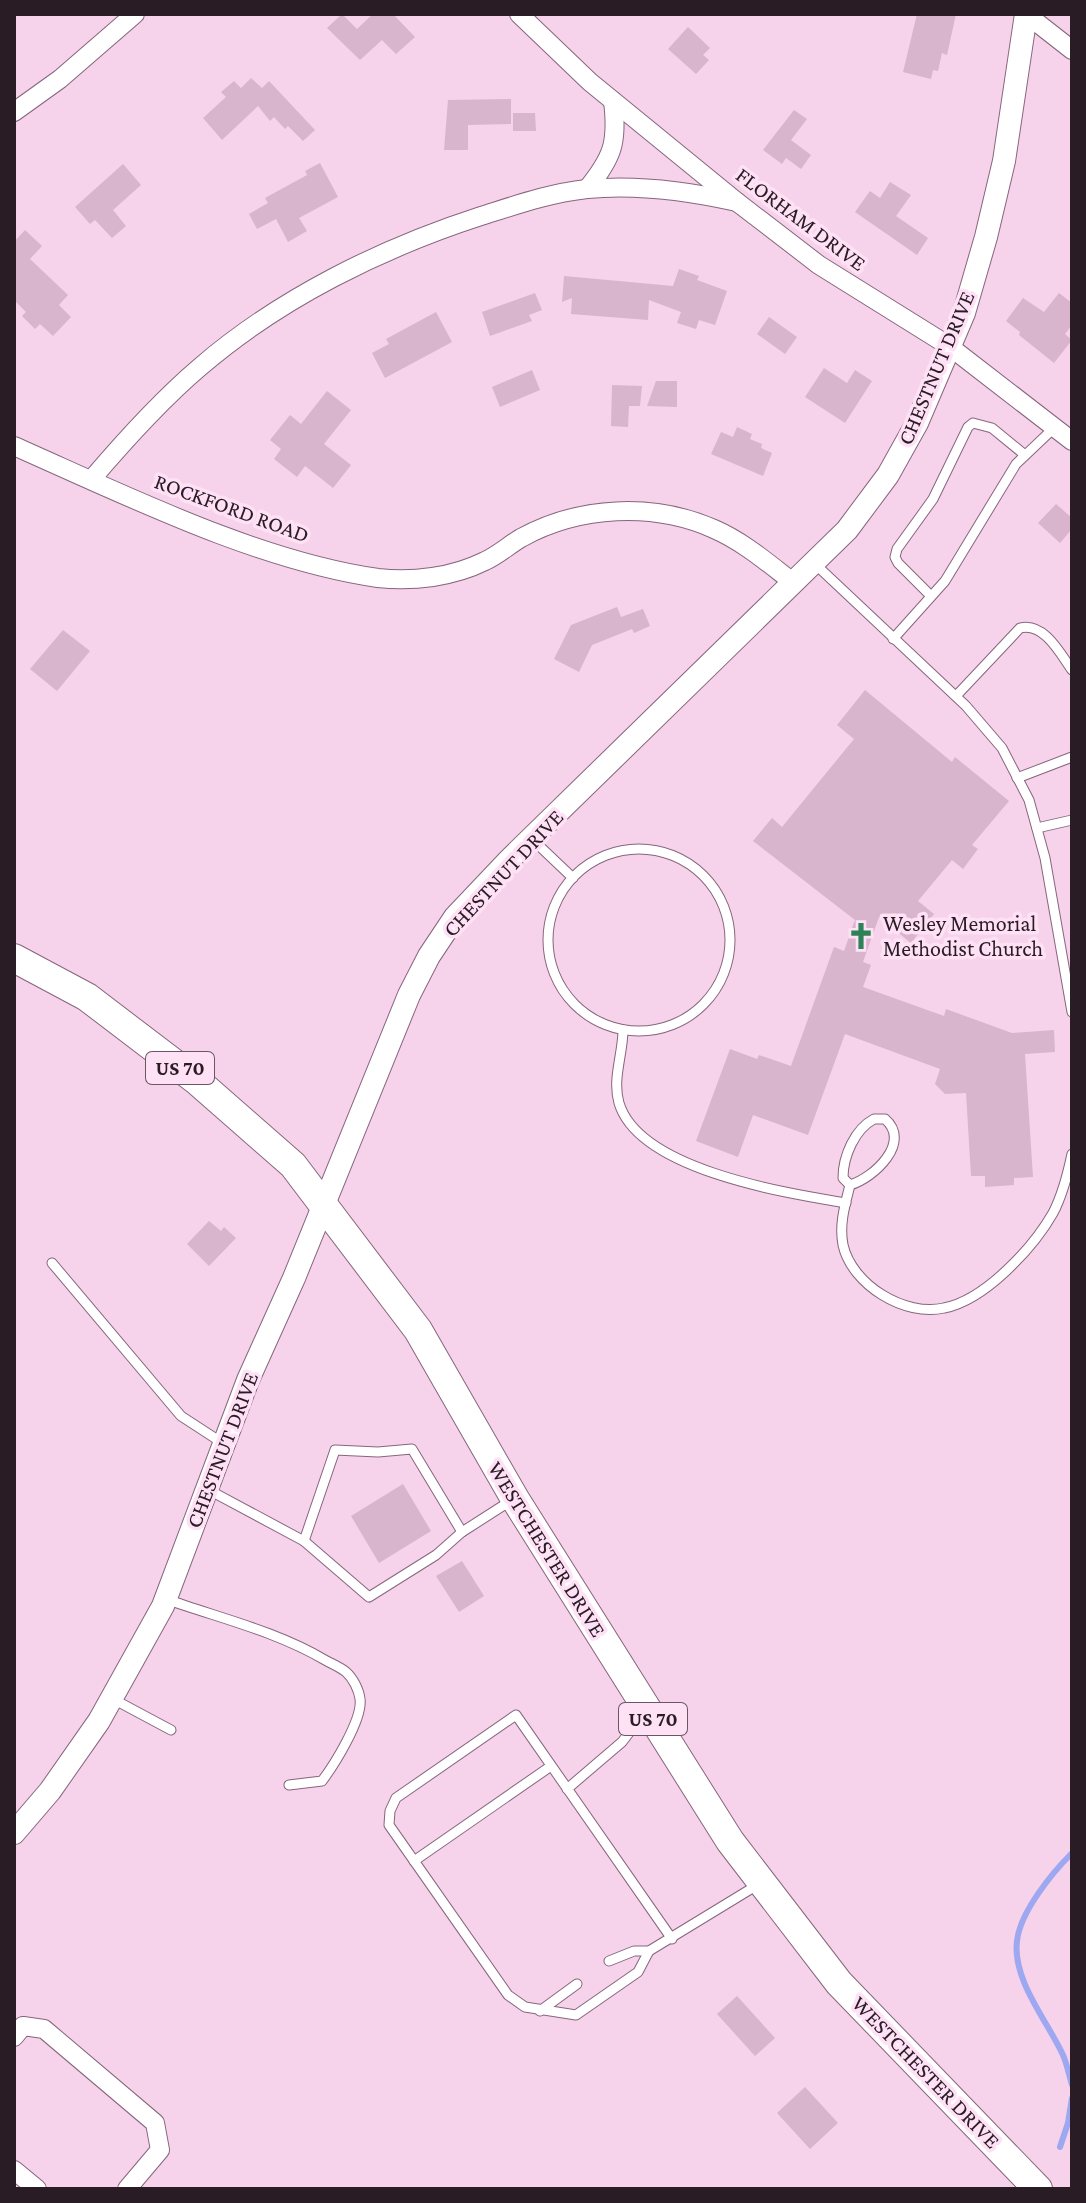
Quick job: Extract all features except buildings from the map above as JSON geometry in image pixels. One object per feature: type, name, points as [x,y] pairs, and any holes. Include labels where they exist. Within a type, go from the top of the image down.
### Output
[{"type":"main road","name":"WESTCHESTER DRIVE","points":[[14,958],[87,997],[196,1080],[293,1165],[418,1330],[515,1499],[730,1841],[839,1983],[1038,2189]]},
{"type":"street","points":[[14,112],[60,79],[135,14]]},
{"type":"street","name":"FLORHAM DRIVE","points":[[519,14],[613,101],[737,202],[819,265],[949,346],[1072,441]]},
{"type":"street","points":[[1026,14],[1072,50]]},
{"type":"street","name":"CHESTNUT DRIVE","points":[[14,1833],[50,1791],[113,1699],[166,1599],[248,1380],[324,1206],[409,995],[429,956],[455,917],[532,838],[847,530],[888,475],[917,423],[964,313],[986,237],[1004,161],[1026,14]]},
{"type":"street","points":[[587,189],[603,169],[614,145],[616,127],[613,101]]},
{"type":"street","points":[[91,480],[128,435],[201,366],[291,303],[351,270],[440,229],[544,196],[587,189],[693,192],[737,202]]},
{"type":"street","name":"ROCKFORD ROAD","points":[[14,446],[221,534],[285,557],[379,578],[417,579],[456,572],[486,561],[522,538],[557,522],[594,513],[632,510],[671,515],[714,529],[747,547],[794,583]]},
{"type":"street","points":[[14,2037],[23,2026],[44,2029],[155,2123],[160,2150],[127,2189]]},
{"type":"street","points":[[14,2170],[37,2189]]},
{"type":"lane","points":[[931,596],[895,557],[897,549],[933,499],[968,427],[973,423],[992,428],[1025,455]]},
{"type":"lane","points":[[893,639],[945,581],[1009,474],[1056,426]]},
{"type":"lane","points":[[814,563],[956,696],[996,740],[1029,800],[1037,828],[1053,899],[1072,1012]]},
{"type":"lane","points":[[956,696],[1020,628],[1028,626],[1038,629],[1072,670]]},
{"type":"lane","points":[[1017,778],[1072,757]]},
{"type":"lane","points":[[1037,828],[1072,820]]},
{"type":"lane","points":[[532,838],[573,878]]},
{"type":"lane","points":[[629,849],[658,851],[687,862],[704,875],[717,892],[725,911],[730,941],[724,972],[716,990],[684,1019],[655,1030],[623,1030],[596,1021],[573,1003],[556,979],[548,952],[549,923],[559,896],[573,878],[601,857],[629,849]]},
{"type":"lane","points":[[623,1030],[616,1077],[619,1103],[632,1127],[645,1141],[742,1182],[846,1203]]},
{"type":"lane","points":[[874,1119],[885,1119],[893,1125],[897,1137],[893,1150],[863,1181],[850,1185],[843,1178],[843,1170],[855,1137],[862,1125],[874,1119]]},
{"type":"lane","points":[[850,1185],[842,1219],[844,1247],[859,1277],[886,1297],[918,1309],[944,1308],[968,1298],[997,1278],[1030,1246],[1053,1211],[1072,1154]]},
{"type":"lane","points":[[52,1263],[181,1416],[224,1444]]},
{"type":"lane","points":[[304,1541],[335,1450],[378,1452],[412,1449],[462,1532]]},
{"type":"lane","points":[[207,1489],[304,1541],[369,1597],[436,1555],[462,1532],[515,1499]]},
{"type":"lane","points":[[166,1599],[248,1625],[307,1650],[346,1672],[353,1681],[360,1697],[361,1711],[331,1768],[322,1781],[289,1785]]},
{"type":"lane","points":[[113,1699],[171,1730]]},
{"type":"lane","points":[[567,1789],[622,1742],[647,1710]]},
{"type":"lane","points":[[649,1951],[638,1972],[576,2015],[525,2007],[508,1995],[389,1825],[390,1811],[396,1798],[516,1715],[672,1939]]},
{"type":"lane","points":[[414,1861],[551,1766]]},
{"type":"lane","points":[[609,1961],[634,1951],[649,1951],[762,1882]]},
{"type":"lane","points":[[540,2011],[577,1984]]},
{"type":"waterway","points":[[1072,1853],[1030,1906],[1017,1941],[1017,1956],[1025,1986],[1063,2055],[1072,2085]]},
{"type":"waterway","points":[[1060,2147],[1072,2098]]},
{"type":"place","name":"Wesley Memorial Methodist Church","points":[[861,936]]}]
